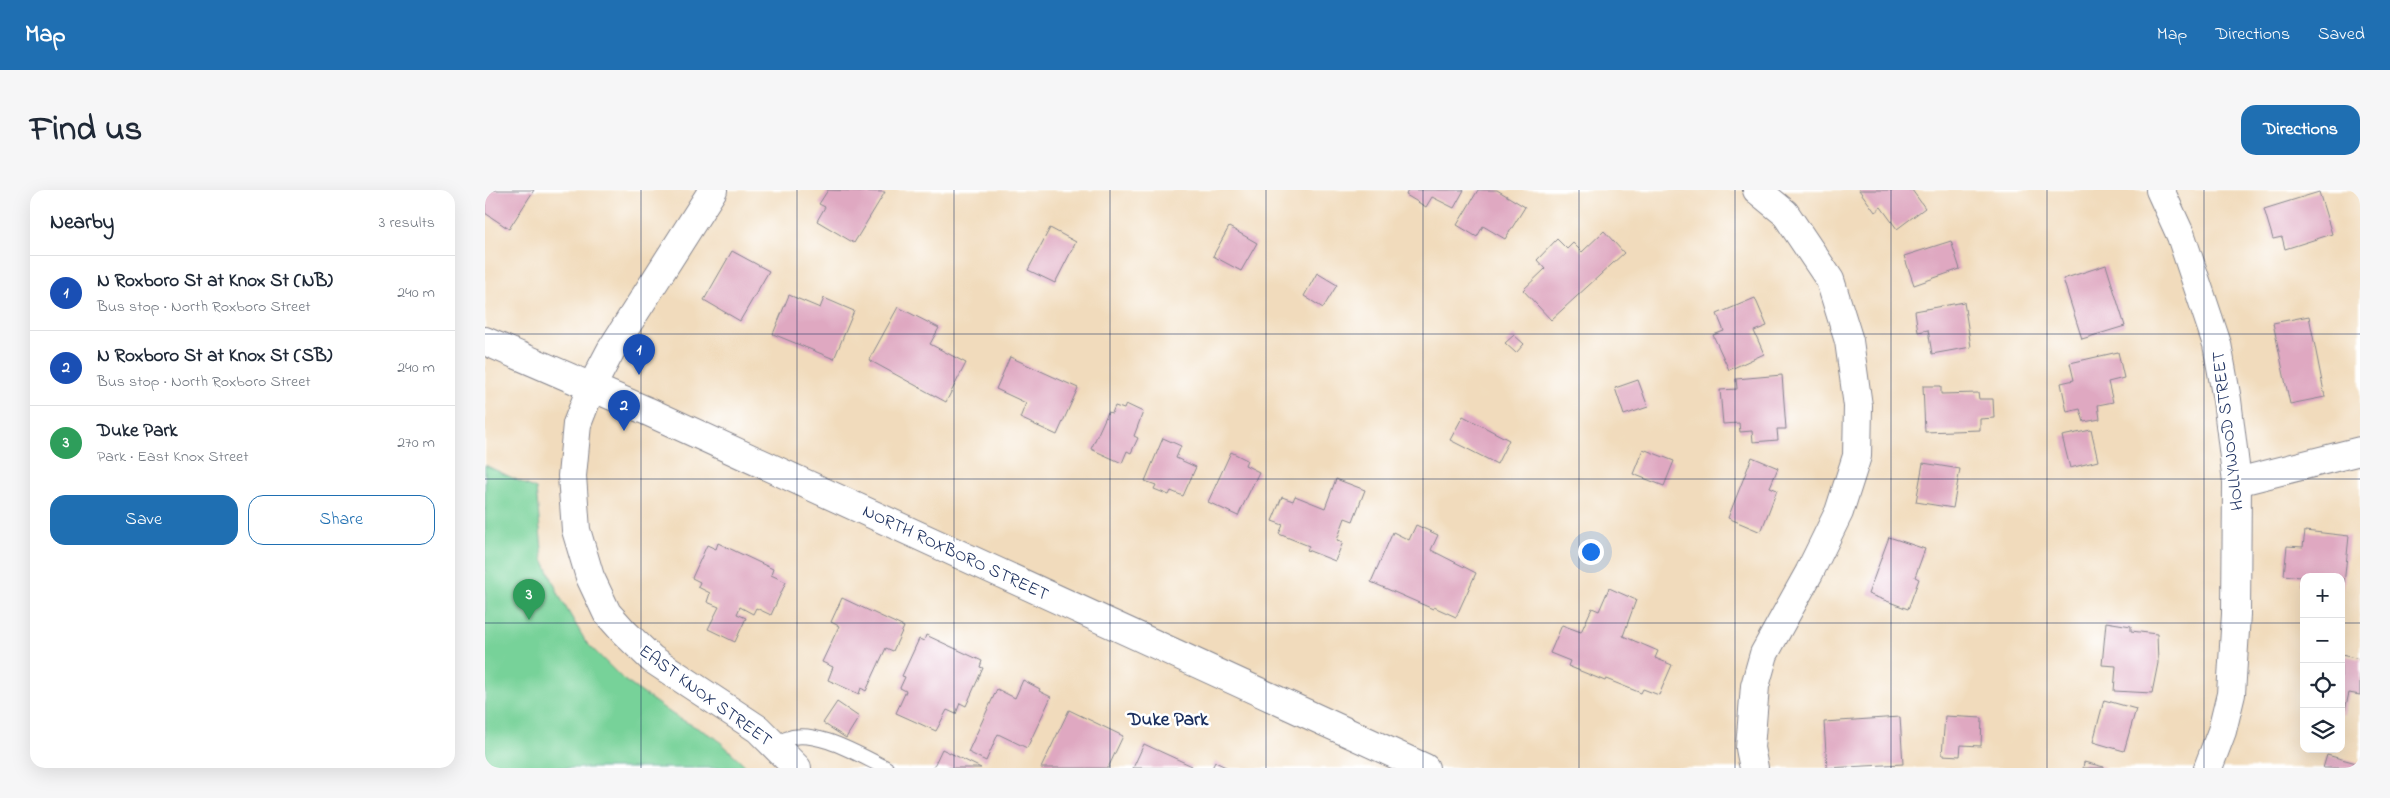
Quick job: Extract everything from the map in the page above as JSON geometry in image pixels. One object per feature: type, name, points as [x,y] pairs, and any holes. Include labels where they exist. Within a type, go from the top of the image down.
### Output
[{"type":"street","name":"EAST KNOX STREET","points":[[713,190],[611,350],[591,388],[577,424],[573,448],[575,530],[582,555],[607,613],[652,659],[736,712],[777,746],[797,768]]},
{"type":"street","points":[[1754,768],[1750,748],[1755,686],[1764,654],[1809,573],[1839,512],[1857,456],[1858,406],[1849,341],[1830,280],[1785,213],[1757,190]]},
{"type":"street","name":"HOLLYWOOD STREET","points":[[2161,190],[2181,236],[2217,344],[2227,400],[2237,482],[2236,614],[2231,694],[2222,731],[2208,768]]},
{"type":"street","name":"NORTH ROXBORO STREET","points":[[485,341],[591,388],[647,410],[1425,768]]},
{"type":"street","points":[[2237,482],[2360,451]]},
{"type":"lane","points":[[777,746],[786,739],[807,737],[831,742],[886,768]]},
{"type":"green space","points":[[485,465],[536,489],[543,559],[561,599],[586,642],[624,680],[675,716],[716,738],[748,768],[485,768]]},
{"type":"building","points":[[485,190],[534,190],[509,229],[485,213]]},
{"type":"building","points":[[828,190],[885,192],[854,243],[817,221],[825,207],[819,204]]},
{"type":"building","points":[[1408,190],[1464,190],[1454,208],[1432,197],[1426,207],[1406,195]]},
{"type":"building","points":[[1478,190],[1497,190],[1525,207],[1505,239],[1483,226],[1477,237],[1457,225]]},
{"type":"building","points":[[1859,190],[1912,190],[1925,208],[1897,229],[1881,207],[1875,212]]},
{"type":"building","points":[[2319,192],[2332,234],[2285,249],[2282,237],[2273,239],[2264,209]]},
{"type":"building","points":[[1229,227],[1257,243],[1241,271],[1213,256]]},
{"type":"building","points":[[1050,228],[1076,242],[1055,283],[1028,270]]},
{"type":"building","points":[[1604,231],[1624,253],[1551,320],[1523,290],[1545,269],[1537,260],[1557,239],[1567,249],[1573,243],[1582,252]]},
{"type":"building","points":[[1951,241],[1960,269],[1914,285],[1904,256]]},
{"type":"building","points":[[732,251],[769,271],[740,321],[704,300]]},
{"type":"building","points":[[2106,265],[2125,326],[2082,339],[2063,279]]},
{"type":"building","points":[[1317,273],[1337,285],[1323,308],[1304,296]]},
{"type":"building","points":[[789,295],[820,308],[824,298],[854,311],[834,359],[773,334]]},
{"type":"building","points":[[1755,298],[1767,326],[1754,331],[1764,354],[1729,370],[1713,335],[1724,331],[1717,314]]},
{"type":"building","points":[[1964,302],[1971,347],[1932,354],[1928,330],[1918,332],[1915,311]]},
{"type":"building","points":[[898,307],[939,328],[930,344],[966,363],[946,402],[869,360]]},
{"type":"building","points":[[2309,316],[2325,397],[2290,404],[2273,323]]},
{"type":"building","points":[[1514,335],[1524,344],[1516,353],[1505,343]]},
{"type":"building","points":[[2118,352],[2124,378],[2108,382],[2113,402],[2098,405],[2100,419],[2084,422],[2080,409],[2067,412],[2061,383],[2074,380],[2070,363]]},
{"type":"building","points":[[1010,357],[1078,388],[1057,435],[1020,418],[1026,403],[996,389]]},
{"type":"building","points":[[1782,375],[1786,429],[1777,429],[1778,440],[1753,442],[1752,431],[1740,432],[1739,423],[1723,424],[1720,390],[1737,389],[1736,379]]},
{"type":"building","points":[[1638,380],[1648,407],[1624,415],[1615,388]]},
{"type":"building","points":[[1923,386],[1941,386],[1941,394],[1978,393],[1979,399],[1993,399],[1994,418],[1980,419],[1980,430],[1925,432]]},
{"type":"building","points":[[1126,404],[1143,412],[1134,436],[1138,438],[1131,453],[1127,451],[1122,463],[1091,449],[1108,412],[1112,413],[1115,406],[1124,409]]},
{"type":"building","points":[[1463,416],[1509,440],[1497,464],[1450,440]]},
{"type":"building","points":[[2091,430],[2098,461],[2070,468],[2062,436]]},
{"type":"building","points":[[1163,438],[1181,446],[1176,458],[1196,467],[1183,496],[1171,491],[1169,495],[1154,489],[1156,485],[1145,481]]},
{"type":"building","points":[[1643,449],[1674,461],[1664,486],[1633,474]]},
{"type":"building","points":[[1231,452],[1247,460],[1245,465],[1259,472],[1238,516],[1208,502]]},
{"type":"building","points":[[1752,457],[1778,468],[1770,487],[1777,490],[1761,532],[1728,518]]},
{"type":"building","points":[[1923,463],[1960,469],[1953,508],[1916,502]]},
{"type":"building","points":[[1336,479],[1365,490],[1353,521],[1345,518],[1337,540],[1343,542],[1335,561],[1307,550],[1309,546],[1279,534],[1283,525],[1272,521],[1282,497],[1293,501],[1295,496],[1325,508]]},
{"type":"building","points":[[1416,525],[1438,535],[1431,550],[1476,573],[1456,617],[1371,582],[1393,532],[1409,540]]},
{"type":"building","points":[[2305,531],[2349,536],[2345,575],[2345,573],[2300,573],[2300,577],[2284,575],[2287,546],[2303,547]]},
{"type":"building","points":[[1889,537],[1925,549],[1915,577],[1919,579],[1908,609],[1868,594]]},
{"type":"building","points":[[718,543],[773,569],[771,575],[786,582],[771,615],[756,608],[753,614],[740,607],[737,614],[746,618],[735,642],[708,629],[719,607],[707,602],[710,593],[698,587],[700,582],[692,578],[707,545],[716,549]]},
{"type":"building","points":[[1609,588],[1636,600],[1623,636],[1658,651],[1655,658],[1672,665],[1659,695],[1643,689],[1641,693],[1606,679],[1605,681],[1568,666],[1570,661],[1550,653],[1562,625],[1581,632],[1592,608],[1599,611]]},
{"type":"building","points":[[842,598],[904,627],[893,651],[886,648],[866,691],[861,688],[859,694],[828,680],[833,667],[822,662],[839,626],[831,622]]},
{"type":"building","points":[[2106,622],[2131,626],[2131,631],[2157,634],[2158,663],[2152,693],[2114,691],[2116,666],[2102,665]]},
{"type":"building","points":[[926,635],[982,661],[980,667],[983,668],[966,706],[960,703],[956,714],[947,710],[936,731],[896,713],[906,691],[900,688],[905,677],[902,676],[919,639],[924,641]]},
{"type":"building","points":[[2345,656],[2360,659],[2360,695],[2349,693],[2345,710]]},
{"type":"building","points":[[1023,680],[1051,697],[1027,748],[998,734],[986,761],[968,752],[997,689],[1015,698]]},
{"type":"building","points":[[2104,700],[2136,709],[2124,751],[2093,742]]},
{"type":"building","points":[[837,702],[859,717],[846,738],[823,723]]},
{"type":"building","points":[[1069,710],[1123,736],[1108,768],[1041,768]]},
{"type":"building","points":[[1945,716],[1982,718],[1981,746],[1961,745],[1960,756],[1942,755]]},
{"type":"building","points":[[1900,717],[1903,764],[1827,768],[1824,722]]},
{"type":"building","points":[[1144,744],[1192,766],[1191,768],[1133,768]]},
{"type":"building","points":[[942,749],[981,768],[933,768]]},
{"type":"building","points":[[2327,755],[2360,764],[2360,768],[2323,768]]},
{"type":"building","points":[[1215,762],[1228,768],[1212,768]]},
{"type":"building","points":[[2084,762],[2104,767],[2104,768],[2083,768]]},
{"type":"place","name":"N Roxboro St at Knox St (NB)","points":[[639,375]]},
{"type":"place","name":"N Roxboro St at Knox St (SB)","points":[[624,431]]},
{"type":"place","name":"Duke Park","points":[[529,620]]},
{"type":"district","name":"Duke Park","points":[[1168,718]]}]
